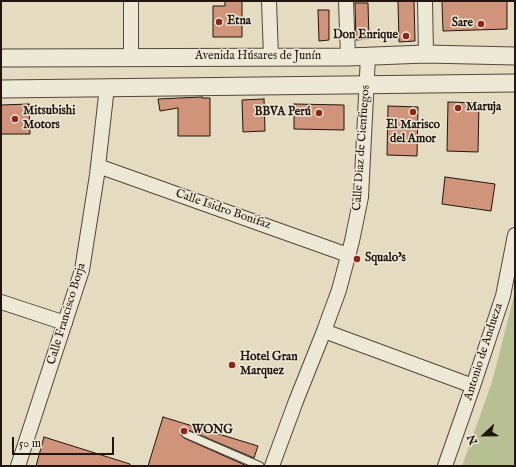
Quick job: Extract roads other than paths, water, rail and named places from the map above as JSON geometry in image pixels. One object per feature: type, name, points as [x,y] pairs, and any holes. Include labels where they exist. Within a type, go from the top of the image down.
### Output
[{"type":"street","points":[[131,1],[131,57]]},
{"type":"street","points":[[269,1],[271,57]]},
{"type":"street","points":[[346,1],[348,56]]},
{"type":"street","points":[[425,1],[426,54]]},
{"type":"street","name":"Avenida Húsares de Junín","points":[[1,58],[271,57],[426,54],[515,56]]},
{"type":"street","name":"Calle Diaz de Cienfuegos","points":[[272,466],[339,290],[352,241],[361,197],[368,56]]},
{"type":"street","points":[[1,89],[367,86],[515,83]]},
{"type":"street","name":"Calle Francisco Borja","points":[[18,466],[82,270],[98,175],[107,87]]},
{"type":"street","name":"Calle Isidro Bonifaz","points":[[98,166],[348,255]]},
{"type":"street","name":"Antonio de Andueza","points":[[445,466],[503,296],[515,235]]},
{"type":"street","points":[[1,302],[65,323]]},
{"type":"street","points":[[324,331],[473,386]]},
{"type":"lane","points":[[186,434],[260,466]]},
{"type":"place","name":"Etna","points":[[219,22]]},
{"type":"place","name":"Sare","points":[[481,24]]},
{"type":"place","name":"Don Enrique","points":[[406,36]]},
{"type":"place","name":"Maruja","points":[[458,108]]},
{"type":"place","name":"El Marisco del Amor","points":[[413,112]]},
{"type":"place","name":"BBVA Perú","points":[[319,113]]},
{"type":"place","name":"Mitsubishi Motors","points":[[15,119]]},
{"type":"place","name":"Squalo’s","points":[[357,259]]},
{"type":"place","name":"Hotel Gran Marquez","points":[[232,365]]},
{"type":"place","name":"WONG","points":[[184,431]]}]
